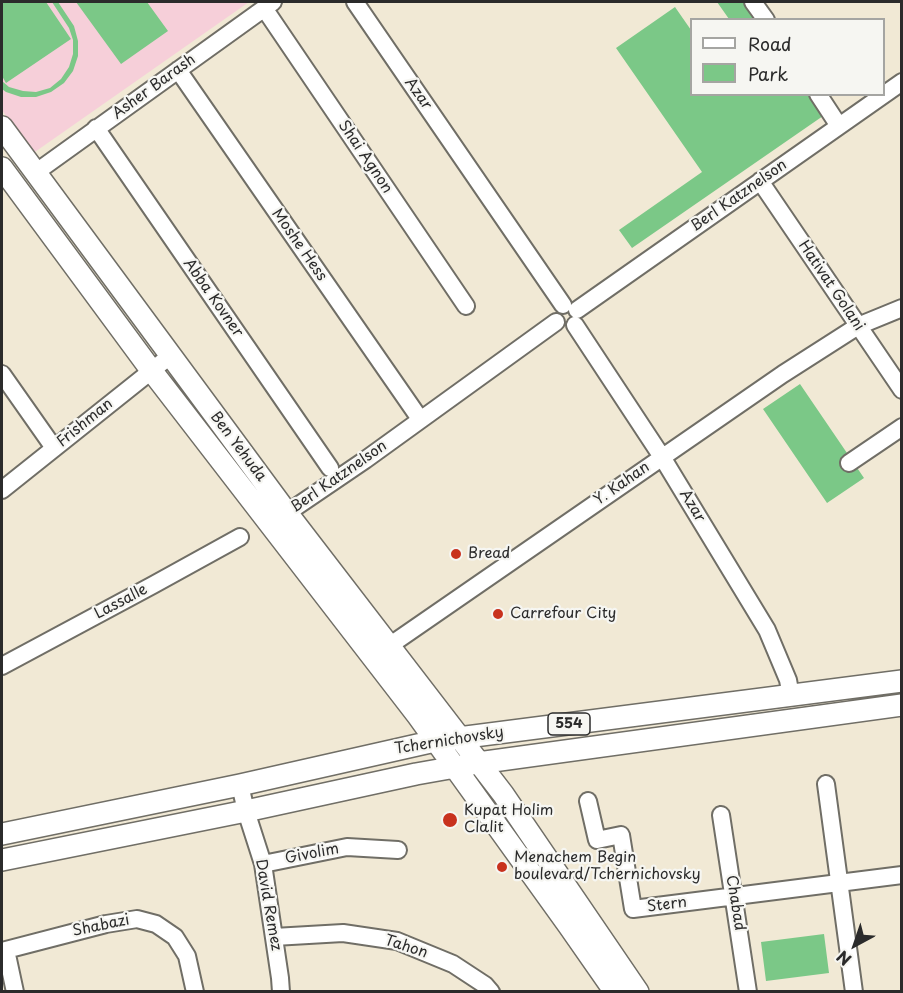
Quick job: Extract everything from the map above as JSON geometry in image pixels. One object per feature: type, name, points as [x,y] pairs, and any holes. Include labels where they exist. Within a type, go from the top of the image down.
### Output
[{"type":"main road","name":"Ben Yehuda","points":[[2,127],[287,513],[389,646],[426,711],[435,741],[615,992]]},
{"type":"main road","name":"Ben Yehuda","points":[[2,168],[151,370],[276,533],[426,711],[459,738],[502,794],[638,992]]},
{"type":"main road","name":"Tchernichovsky","points":[[2,834],[240,785],[435,741],[902,681]]},
{"type":"main road","name":"Tchernichovsky","points":[[2,860],[478,763],[902,705]]},
{"type":"main road","points":[[401,748],[418,730],[426,711],[492,734]]},
{"type":"main road","points":[[502,794],[500,780],[509,759]]},
{"type":"main road","points":[[416,774],[444,781],[480,802]]},
{"type":"street","name":"Azar","points":[[355,2],[572,313],[767,630],[788,680],[791,696]]},
{"type":"street","points":[[753,2],[765,18]]},
{"type":"street","name":"Asher Barash","points":[[34,173],[268,5]]},
{"type":"street","name":"Shai Agnon","points":[[268,5],[466,306]]},
{"type":"street","name":"Moshe Hess","points":[[177,70],[420,419]]},
{"type":"street","name":"Berl Katznelson","points":[[885,94],[902,82]]},
{"type":"street","points":[[819,96],[839,126]]},
{"type":"street","name":"Berl Katznelson","points":[[276,533],[278,524],[287,513],[556,322],[557,308],[572,313],[882,96]]},
{"type":"street","name":"Abba Kovner","points":[[96,128],[330,468]]},
{"type":"street","name":"Hativat Golani","points":[[760,181],[902,390]]},
{"type":"street","name":"Y. Kahan","points":[[389,646],[783,375],[858,326],[902,308]]},
{"type":"street","name":"Frishman","points":[[2,490],[170,356]]},
{"type":"street","points":[[2,374],[54,448]]},
{"type":"street","points":[[849,463],[902,427]]},
{"type":"street","name":"Lassalle","points":[[2,666],[240,537]]},
{"type":"street","points":[[826,784],[854,992]]},
{"type":"street","name":"David Remez","points":[[240,785],[263,864],[281,992]]},
{"type":"street","name":"Stern","points":[[588,801],[597,840],[621,836],[633,909],[902,876]]},
{"type":"street","name":"Chabad","points":[[721,815],[748,992]]},
{"type":"street","name":"Givolim","points":[[263,864],[347,847],[398,850]]},
{"type":"street","name":"Shabazi","points":[[4,950],[106,924],[138,919],[156,924],[175,937],[187,956],[195,992]]},
{"type":"street","name":"Tahon","points":[[274,937],[343,933],[397,940],[453,964],[485,985],[491,992]]},
{"type":"street","points":[[4,950],[15,992]]},
{"type":"shaded area","points":[[2,2],[249,2],[32,154],[2,110]]},
{"type":"green space","points":[[2,2],[46,2],[71,39],[6,83],[2,76]]},
{"type":"green space","points":[[52,2],[58,2],[74,26],[78,41],[78,56],[73,71],[64,83],[51,92],[36,97],[21,97],[6,92],[2,89],[2,81],[9,87],[23,91],[36,92],[50,88],[61,79],[69,67],[73,54],[73,40],[69,28]]},
{"type":"green space","points":[[76,2],[147,2],[168,31],[121,64]]},
{"type":"green space","points":[[717,2],[743,2],[754,18],[728,18]]},
{"type":"green space","points":[[675,7],[690,29],[690,96],[809,96],[823,116],[632,248],[619,230],[702,172],[616,48]]},
{"type":"green space","points":[[800,384],[864,478],[827,503],[763,409]]},
{"type":"green space","points":[[824,934],[829,973],[766,981],[761,942]]},
{"type":"place","name":"Bread","points":[[456,554]]},
{"type":"place","name":"Carrefour City","points":[[498,614]]},
{"type":"place","name":"Kupat Holim Clalit","points":[[450,820]]},
{"type":"place","name":"Menachem Begin boulevard/Tchernichovsky","points":[[502,867]]}]
